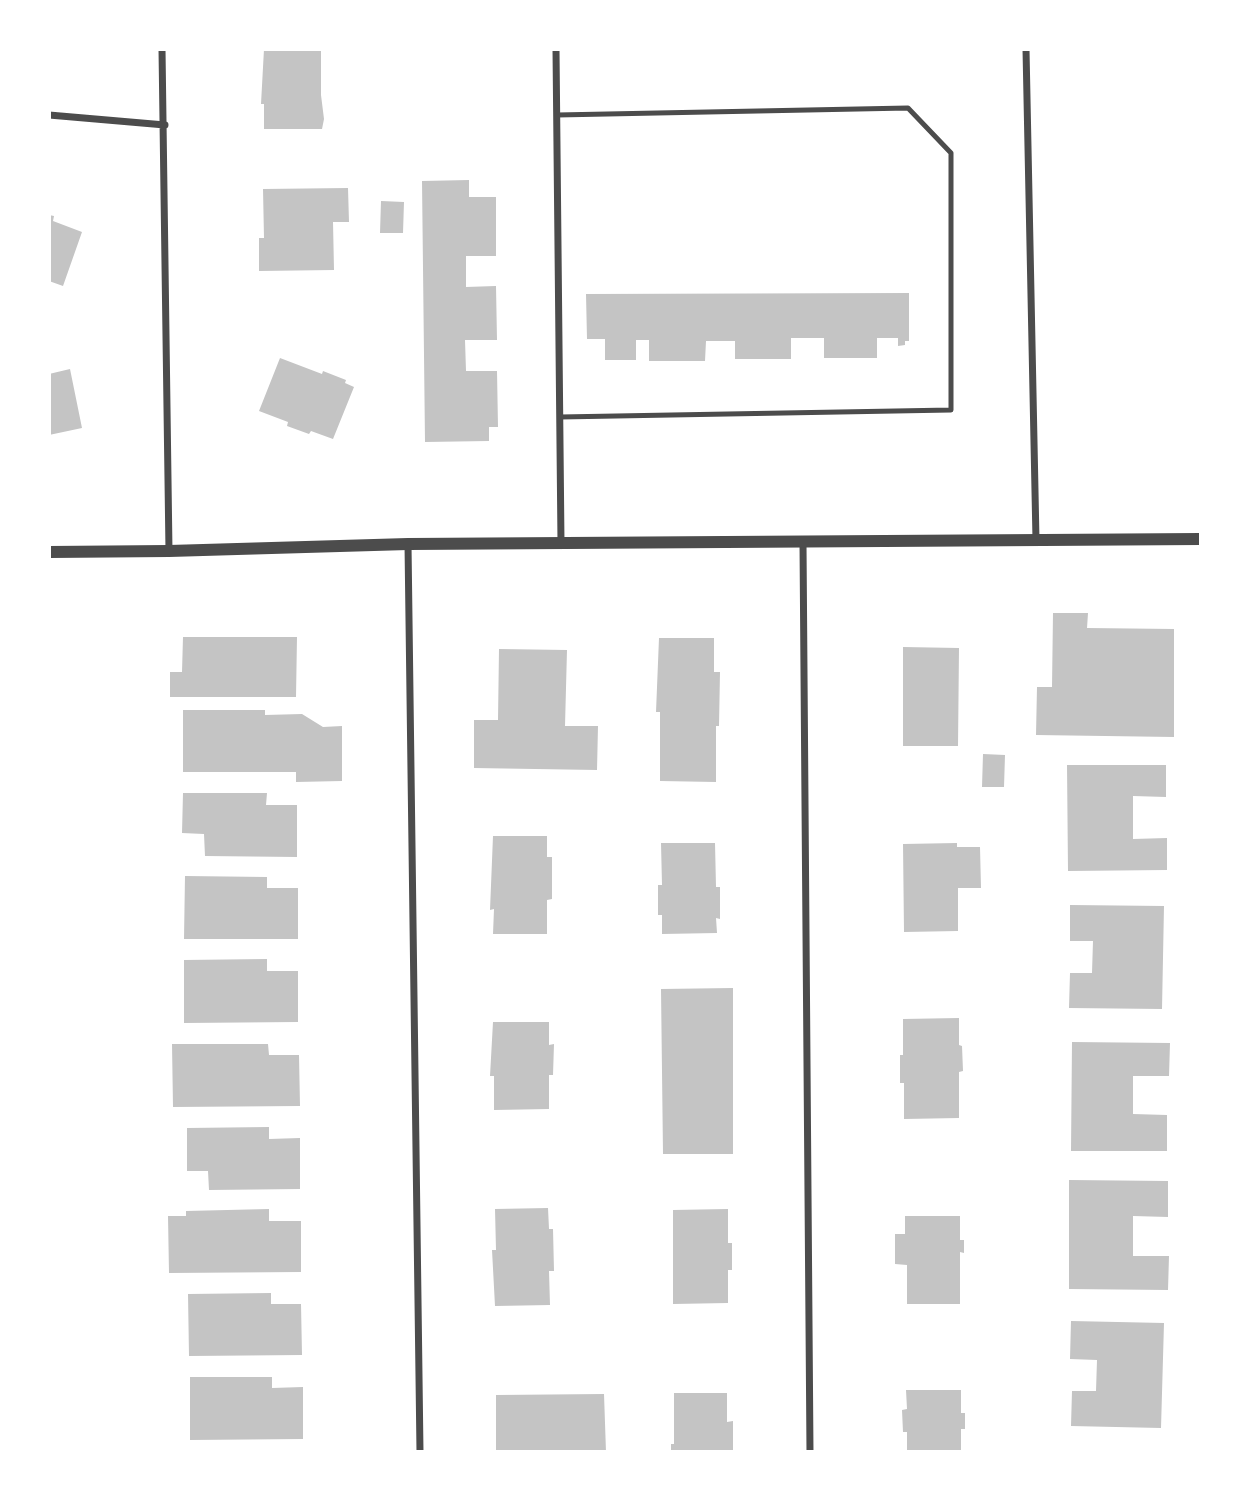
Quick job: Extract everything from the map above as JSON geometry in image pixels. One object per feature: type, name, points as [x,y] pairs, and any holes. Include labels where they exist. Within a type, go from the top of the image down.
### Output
[{"type":"street","points":[[162,49],[169,551]]},
{"type":"street","points":[[556,49],[561,543]]},
{"type":"street","points":[[1026,49],[1036,540]]},
{"type":"street","points":[[49,115],[164,125]]},
{"type":"street","points":[[49,552],[408,544],[1201,539]]},
{"type":"street","points":[[803,542],[810,1452]]},
{"type":"street","points":[[408,544],[420,1452]]},
{"type":"lane","points":[[557,115],[908,108],[951,153],[951,410],[560,417]]},
{"type":"building","points":[[264,49],[321,49],[324,119],[322,129],[264,129],[264,104],[261,104]]},
{"type":"building","points":[[469,180],[469,197],[496,197],[496,256],[466,256],[466,287],[496,286],[497,340],[465,340],[466,371],[497,371],[498,427],[489,427],[489,441],[425,442],[422,181]]},
{"type":"building","points":[[348,188],[349,222],[333,222],[334,270],[259,271],[259,238],[264,238],[263,189]]},
{"type":"building","points":[[381,201],[404,202],[403,233],[380,233]]},
{"type":"building","points":[[49,215],[54,216],[53,221],[82,232],[63,286],[49,281]]},
{"type":"building","points":[[909,293],[909,341],[898,346],[898,338],[877,338],[877,358],[824,358],[824,338],[791,338],[791,359],[735,359],[735,341],[706,341],[705,361],[649,361],[649,340],[636,340],[636,360],[605,360],[605,339],[587,339],[586,294]]},
{"type":"building","points":[[280,358],[346,380],[345,383],[354,387],[333,439],[287,426],[288,422],[259,411]]},
{"type":"building","points":[[70,369],[82,428],[49,435],[49,374]]},
{"type":"building","points":[[1053,613],[1088,613],[1087,628],[1174,629],[1174,737],[1036,735],[1037,687],[1052,687]]},
{"type":"building","points":[[183,637],[297,637],[296,697],[170,697],[170,672],[182,672]]},
{"type":"building","points":[[659,638],[714,638],[714,672],[720,672],[716,782],[660,781],[660,712],[656,712]]},
{"type":"building","points":[[903,647],[959,648],[958,746],[903,746]]},
{"type":"building","points":[[499,649],[567,650],[565,726],[598,726],[597,770],[474,768],[474,720],[498,720]]},
{"type":"building","points":[[183,710],[265,710],[265,715],[302,714],[323,727],[342,726],[342,781],[296,782],[296,772],[183,772]]},
{"type":"building","points":[[983,754],[1005,755],[1004,787],[982,787]]},
{"type":"building","points":[[1067,765],[1166,765],[1166,797],[1133,796],[1133,839],[1167,838],[1167,870],[1068,871]]},
{"type":"building","points":[[183,793],[267,793],[266,805],[297,805],[297,857],[205,856],[204,834],[182,833]]},
{"type":"building","points":[[493,836],[547,836],[547,857],[552,857],[552,899],[547,900],[547,934],[493,934],[494,909],[490,910]]},
{"type":"building","points":[[661,843],[715,843],[716,887],[720,887],[717,933],[662,934],[662,915],[658,915],[658,885],[662,885]]},
{"type":"building","points":[[957,843],[957,847],[980,847],[981,888],[958,888],[958,931],[904,932],[903,844]]},
{"type":"building","points":[[185,876],[267,877],[267,888],[298,888],[298,939],[184,939]]},
{"type":"building","points":[[1070,905],[1164,906],[1162,1009],[1069,1008],[1070,973],[1092,973],[1093,941],[1070,941]]},
{"type":"building","points":[[267,959],[267,971],[298,971],[298,1022],[184,1023],[184,960]]},
{"type":"building","points":[[733,988],[733,1154],[663,1154],[661,989]]},
{"type":"building","points":[[959,1018],[963,1071],[959,1072],[959,1118],[904,1119],[904,1083],[900,1083],[903,1019]]},
{"type":"building","points":[[493,1022],[549,1022],[549,1045],[554,1044],[553,1075],[549,1075],[549,1109],[494,1110],[494,1076],[490,1076]]},
{"type":"building","points":[[1072,1042],[1170,1043],[1169,1076],[1133,1076],[1133,1114],[1167,1115],[1167,1151],[1071,1151]]},
{"type":"building","points":[[172,1044],[268,1044],[269,1055],[299,1055],[300,1106],[173,1107]]},
{"type":"building","points":[[269,1127],[269,1139],[300,1138],[300,1189],[209,1190],[208,1171],[187,1171],[187,1128]]},
{"type":"building","points":[[1069,1180],[1168,1181],[1168,1217],[1133,1216],[1133,1256],[1169,1256],[1168,1290],[1069,1289]]},
{"type":"building","points":[[548,1208],[549,1229],[553,1229],[554,1271],[549,1271],[550,1305],[495,1306],[492,1250],[496,1250],[495,1209]]},
{"type":"building","points":[[269,1209],[269,1221],[301,1221],[301,1272],[169,1273],[168,1216],[186,1216],[186,1211]]},
{"type":"building","points":[[728,1209],[728,1243],[732,1243],[732,1270],[728,1270],[728,1303],[673,1304],[673,1210]]},
{"type":"building","points":[[905,1216],[960,1216],[960,1240],[964,1240],[964,1253],[960,1252],[960,1304],[907,1304],[907,1265],[895,1264],[895,1234],[905,1234]]},
{"type":"building","points":[[271,1293],[271,1304],[301,1304],[302,1355],[189,1356],[188,1294]]},
{"type":"building","points":[[1071,1321],[1164,1323],[1161,1428],[1071,1426],[1072,1391],[1096,1391],[1097,1360],[1070,1359]]},
{"type":"building","points":[[190,1377],[272,1377],[272,1388],[303,1387],[303,1439],[190,1440]]},
{"type":"building","points":[[906,1390],[961,1390],[961,1413],[965,1413],[965,1429],[961,1429],[961,1452],[907,1452],[907,1432],[903,1432],[902,1410],[907,1409]]},
{"type":"building","points":[[674,1393],[727,1393],[727,1422],[733,1421],[733,1452],[671,1452],[671,1444],[674,1444]]},
{"type":"building","points":[[604,1394],[606,1452],[496,1452],[496,1395]]}]
